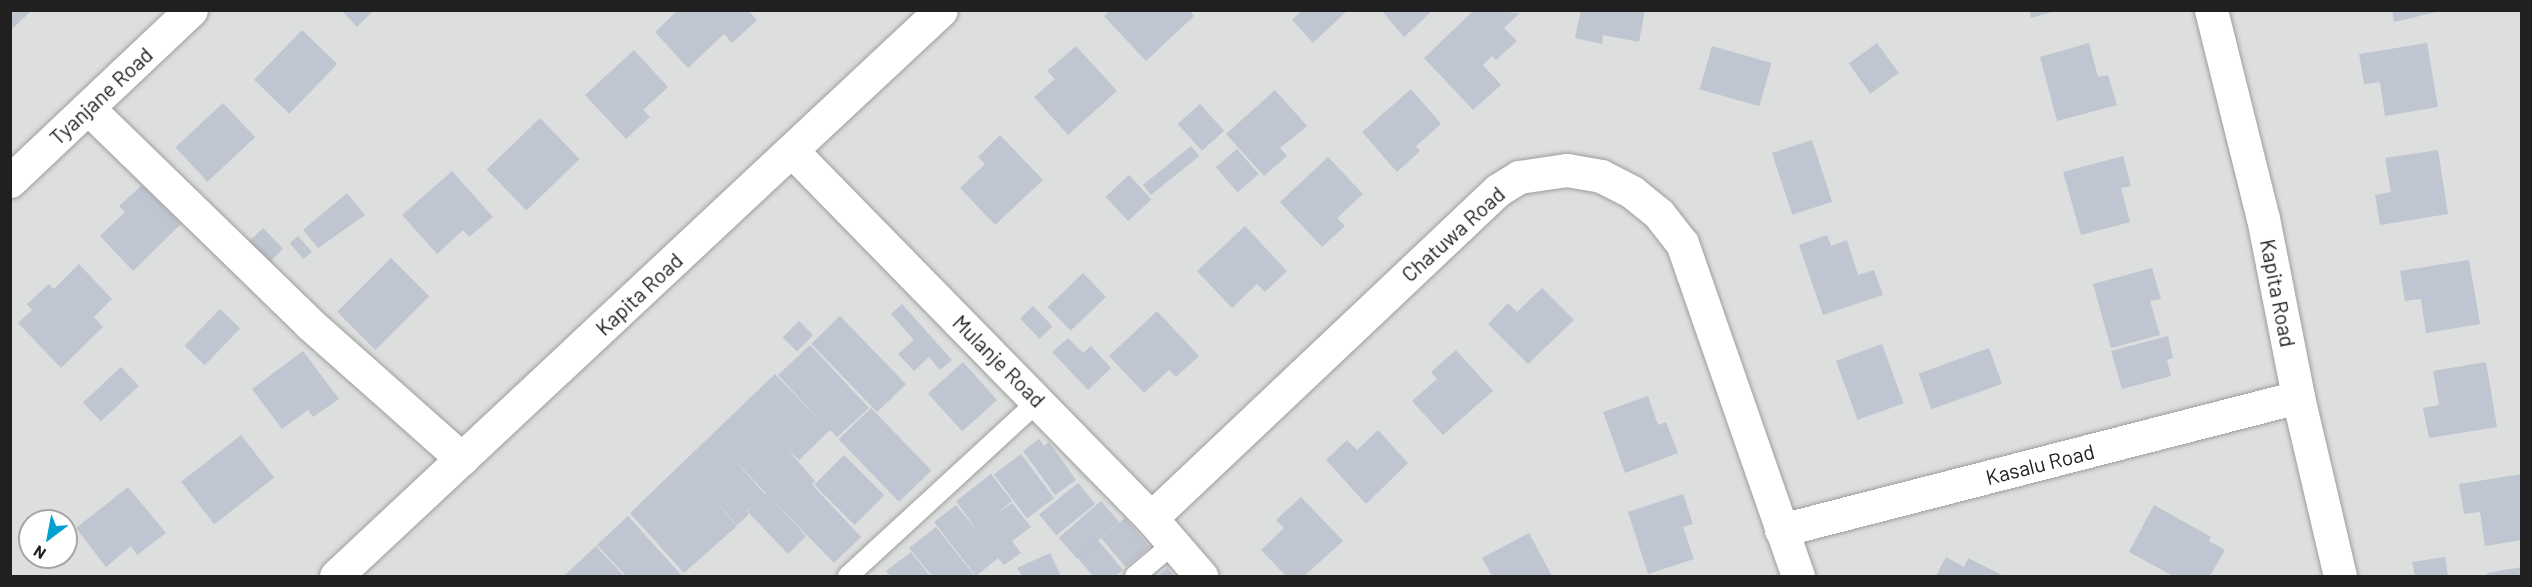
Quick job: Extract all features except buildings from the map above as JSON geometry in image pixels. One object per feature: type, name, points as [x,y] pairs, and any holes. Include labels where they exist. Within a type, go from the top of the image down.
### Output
[{"type":"street","name":"Tyanjane Road","points":[[10,181],[191,10]]},
{"type":"street","name":"Kapita Road","points":[[336,576],[941,10]]},
{"type":"street","name":"Kapita Road","points":[[2211,10],[2264,218],[2298,397],[2340,576]]},
{"type":"street","points":[[88,108],[310,324],[462,459]]},
{"type":"street","name":"Mulanje Road","points":[[792,151],[1151,518],[1201,576]]},
{"type":"street","name":"Chatuwa Road","points":[[1151,518],[1498,190],[1519,177],[1566,170],[1602,176],[1632,192],[1659,214],[1682,243],[1798,576]]},
{"type":"street","name":"Kasalu Road","points":[[1781,530],[2298,397]]},
{"type":"lane","points":[[848,576],[1038,401]]},
{"type":"lane","points":[[1135,576],[1173,544]]},
{"type":"shaded area","points":[[10,11],[2521,11],[2521,576],[11,576]]}]
